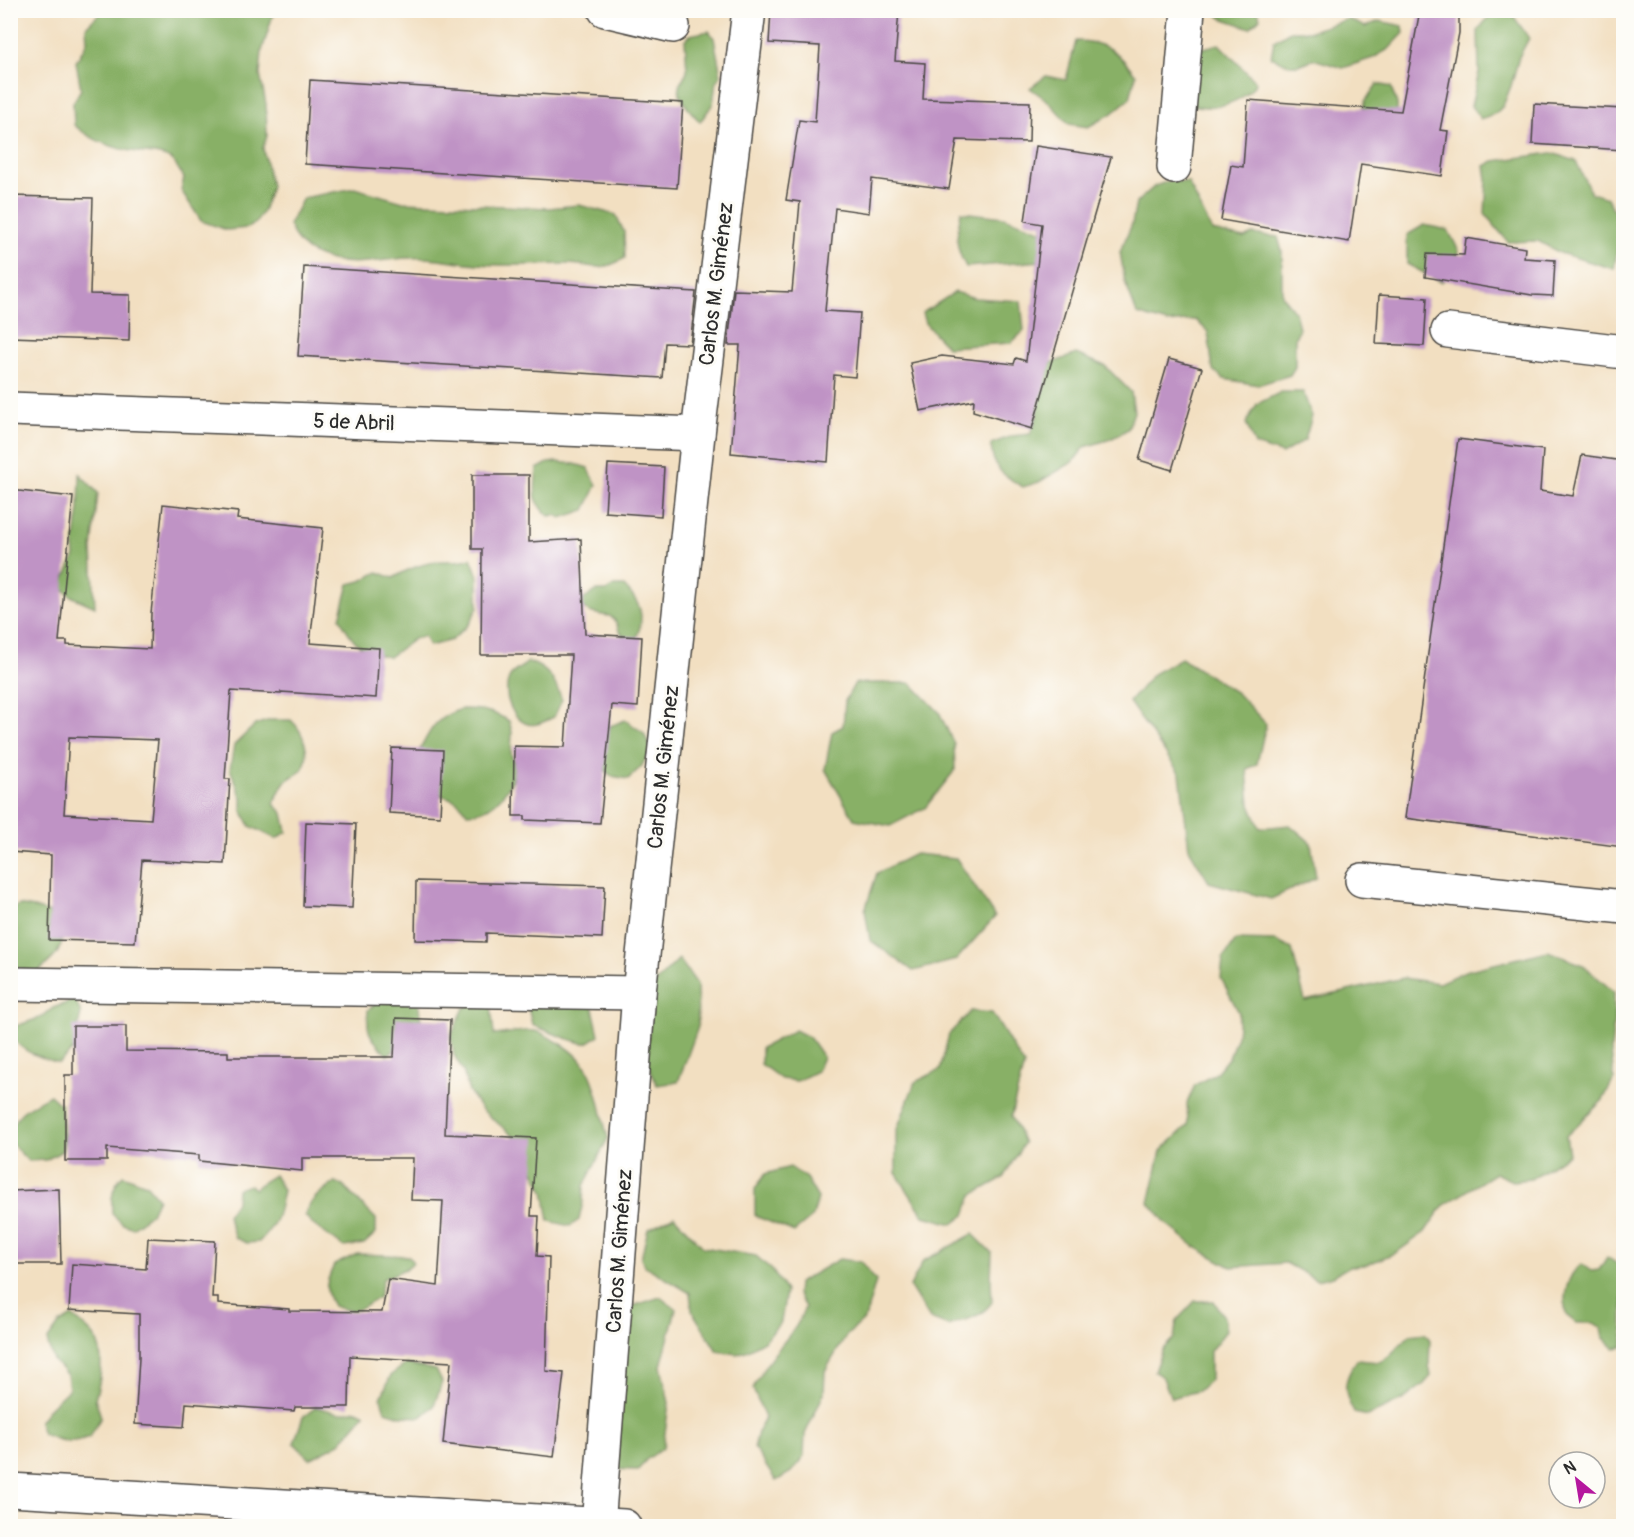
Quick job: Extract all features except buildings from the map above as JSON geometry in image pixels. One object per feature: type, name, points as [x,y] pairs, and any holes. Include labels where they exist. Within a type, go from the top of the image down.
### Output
[{"type":"street","points":[[605,10],[673,26]]},
{"type":"street","name":"Carlos M. Giménez","points":[[607,1526],[639,993],[698,434],[749,10]]},
{"type":"street","points":[[1174,167],[1188,10]]},
{"type":"street","points":[[1448,331],[1623,352]]},
{"type":"street","name":"5 de Abril","points":[[10,409],[698,434]]},
{"type":"street","points":[[1362,879],[1623,907]]},
{"type":"street","points":[[10,984],[639,993]]},
{"type":"street","points":[[10,1490],[607,1526]]},
{"type":"green space","points":[[274,11],[262,51],[260,75],[266,104],[267,136],[263,148],[271,186],[264,209],[256,223],[247,228],[227,230],[201,221],[181,190],[184,178],[170,159],[112,146],[88,136],[74,125],[73,103],[81,89],[76,62],[87,42],[86,27],[101,12]]},
{"type":"green space","points":[[1214,11],[1258,11],[1260,18],[1250,28],[1221,18]]},
{"type":"green space","points":[[1493,12],[1512,14],[1529,38],[1519,57],[1503,106],[1496,113],[1481,119],[1471,106],[1479,72],[1478,30]]},
{"type":"green space","points":[[1348,19],[1365,27],[1379,21],[1403,26],[1404,33],[1389,49],[1373,58],[1343,68],[1313,59],[1292,65],[1271,57],[1274,41],[1290,31],[1311,31]]},
{"type":"green space","points":[[709,31],[714,38],[721,75],[716,82],[713,104],[700,122],[680,95],[679,86],[687,71],[685,40],[690,35]]},
{"type":"green space","points":[[1076,41],[1104,46],[1124,60],[1136,75],[1130,98],[1111,114],[1088,127],[1069,124],[1048,101],[1030,88],[1046,76],[1066,80]]},
{"type":"green space","points":[[1219,44],[1256,82],[1252,89],[1231,103],[1205,107],[1190,103],[1168,88],[1180,54]]},
{"type":"green space","points":[[1377,84],[1391,87],[1397,104],[1398,130],[1361,118],[1366,100]]},
{"type":"green space","points":[[1552,153],[1576,161],[1591,193],[1608,198],[1621,228],[1614,269],[1560,253],[1538,241],[1508,242],[1485,214],[1487,179],[1485,166],[1494,161]]},
{"type":"green space","points":[[1169,181],[1188,182],[1212,231],[1244,238],[1252,234],[1278,237],[1282,251],[1282,296],[1295,312],[1299,328],[1295,339],[1295,367],[1290,375],[1258,385],[1224,379],[1213,370],[1208,332],[1196,320],[1167,323],[1137,314],[1125,282],[1120,252],[1132,224],[1136,203],[1155,186]]},
{"type":"green space","points":[[355,188],[403,202],[549,208],[579,205],[616,215],[624,232],[625,258],[600,267],[573,264],[488,265],[423,258],[358,263],[319,256],[304,247],[297,240],[289,225],[303,198]]},
{"type":"green space","points":[[961,212],[1004,217],[1060,237],[1054,260],[966,267],[959,252],[957,240]]},
{"type":"green space","points":[[1424,225],[1448,230],[1459,251],[1453,273],[1441,282],[1407,264],[1407,235]]},
{"type":"green space","points":[[955,292],[975,298],[1021,301],[1024,331],[1011,343],[947,347],[925,323],[922,313]]},
{"type":"green space","points":[[1076,354],[1105,366],[1131,392],[1134,412],[1128,429],[1111,439],[1085,447],[1073,462],[1039,482],[1023,487],[1010,479],[996,465],[991,444],[1012,436],[1030,434],[1037,416],[1038,368]]},
{"type":"green space","points":[[1281,392],[1303,392],[1312,416],[1305,440],[1282,454],[1255,445],[1246,423],[1257,404]]},
{"type":"green space","points":[[557,462],[588,468],[597,485],[585,510],[561,518],[556,515],[549,516],[539,505],[536,495],[537,469],[548,463]]},
{"type":"green space","points":[[80,474],[98,493],[92,549],[95,607],[71,596],[61,587],[75,556]]},
{"type":"green space","points":[[471,558],[478,576],[478,607],[469,624],[452,640],[429,646],[424,636],[414,639],[389,657],[372,653],[359,645],[349,634],[340,618],[349,584],[361,581],[378,572],[393,578],[423,564]]},
{"type":"green space","points":[[614,586],[624,586],[640,610],[639,631],[636,639],[629,642],[610,616],[589,612],[580,602],[596,591],[606,591]]},
{"type":"green space","points":[[1181,658],[1237,693],[1266,724],[1257,764],[1247,769],[1250,805],[1260,828],[1290,825],[1311,843],[1316,878],[1271,899],[1209,882],[1189,849],[1180,774],[1129,702],[1153,674]]},
{"type":"green space","points":[[528,662],[541,668],[550,676],[562,700],[554,717],[537,724],[521,721],[510,707],[507,698],[508,680],[513,673]]},
{"type":"green space","points":[[855,683],[911,683],[939,712],[954,744],[955,770],[925,808],[890,826],[854,819],[825,769],[832,732],[843,726],[845,701]]},
{"type":"green space","points":[[462,709],[486,711],[509,721],[512,732],[511,754],[517,770],[509,786],[498,800],[485,809],[467,813],[458,802],[437,794],[417,755],[434,726],[445,716]]},
{"type":"green space","points":[[270,720],[291,720],[303,737],[306,752],[304,766],[300,772],[284,783],[274,804],[283,813],[287,832],[276,839],[250,826],[242,810],[242,798],[230,769],[234,745],[255,725]]},
{"type":"green space","points":[[625,720],[644,733],[651,750],[641,767],[628,779],[611,776],[600,764],[610,726]]},
{"type":"green space","points":[[915,854],[956,858],[995,917],[956,960],[913,971],[870,940],[865,910],[877,873]]},
{"type":"green space","points":[[19,905],[49,913],[66,922],[58,952],[36,973],[11,966],[11,909]]},
{"type":"green space","points":[[1236,940],[1276,941],[1292,949],[1305,1001],[1403,978],[1439,983],[1465,971],[1548,951],[1583,965],[1614,992],[1611,1050],[1614,1079],[1603,1100],[1566,1136],[1569,1154],[1531,1179],[1512,1181],[1495,1173],[1443,1206],[1425,1232],[1397,1252],[1366,1265],[1350,1266],[1333,1276],[1317,1280],[1286,1263],[1231,1267],[1195,1247],[1168,1225],[1149,1203],[1161,1151],[1188,1125],[1187,1103],[1195,1085],[1215,1074],[1229,1057],[1237,1036],[1239,1013],[1221,978],[1223,959]]},
{"type":"green space","points":[[679,959],[697,984],[698,1027],[678,1082],[657,1085],[646,1059],[654,984]]},
{"type":"green space","points":[[390,990],[418,1001],[421,1021],[416,1039],[387,1055],[371,1036],[368,1010]]},
{"type":"green space","points":[[75,1000],[81,1013],[73,1050],[59,1063],[28,1052],[12,1036],[10,1028],[42,1017],[53,1008]]},
{"type":"green space","points":[[482,1000],[491,1004],[494,1035],[526,1031],[543,1034],[570,1050],[581,1060],[594,1082],[608,1138],[584,1186],[579,1220],[570,1226],[549,1221],[544,1191],[524,1151],[513,1136],[481,1109],[469,1092],[463,1071],[454,1055],[451,1036],[464,1008]]},
{"type":"green space","points":[[527,1004],[592,1004],[599,1035],[589,1042],[582,1043],[543,1029],[532,1024]]},
{"type":"green space","points":[[971,1011],[992,1013],[1024,1065],[1011,1116],[1024,1143],[1003,1178],[972,1195],[965,1215],[953,1224],[924,1216],[896,1173],[896,1132],[915,1082],[940,1070],[949,1034]]},
{"type":"green space","points":[[795,1030],[809,1037],[823,1057],[817,1071],[797,1081],[781,1079],[761,1064],[761,1048]]},
{"type":"green space","points":[[50,1095],[61,1105],[64,1140],[62,1151],[46,1160],[28,1161],[11,1143],[13,1125],[27,1108]]},
{"type":"green space","points":[[790,1167],[806,1178],[818,1198],[813,1216],[794,1232],[755,1216],[755,1189],[765,1174]]},
{"type":"green space","points":[[123,1175],[146,1184],[158,1198],[151,1213],[133,1228],[123,1224],[112,1214],[113,1193],[116,1183]]},
{"type":"green space","points":[[274,1175],[283,1190],[274,1224],[259,1242],[247,1243],[235,1238],[227,1215],[236,1202],[237,1189],[250,1185],[254,1189]]},
{"type":"green space","points":[[335,1183],[342,1185],[376,1219],[376,1233],[364,1244],[344,1247],[312,1224],[305,1215],[317,1196]]},
{"type":"green space","points":[[674,1216],[703,1247],[756,1256],[772,1270],[786,1291],[781,1322],[764,1341],[737,1354],[717,1351],[692,1311],[690,1293],[645,1266],[641,1258],[648,1229]]},
{"type":"green space","points":[[973,1234],[992,1253],[992,1302],[978,1315],[948,1326],[930,1319],[910,1287],[923,1261]]},
{"type":"green space","points":[[357,1254],[409,1256],[413,1263],[383,1279],[379,1297],[367,1305],[352,1310],[333,1306],[327,1285],[334,1265]]},
{"type":"green space","points":[[1607,1257],[1623,1268],[1623,1347],[1614,1348],[1603,1337],[1601,1328],[1594,1323],[1576,1323],[1566,1315],[1565,1294],[1572,1274],[1581,1264],[1591,1271],[1599,1270]]},
{"type":"green space","points":[[839,1259],[861,1262],[876,1281],[865,1319],[846,1336],[825,1371],[824,1393],[805,1434],[804,1456],[793,1471],[776,1481],[754,1448],[759,1428],[765,1418],[753,1389],[766,1365],[796,1327],[802,1315],[805,1307],[797,1294],[798,1283]]},
{"type":"green space","points":[[660,1297],[676,1309],[661,1366],[669,1403],[663,1448],[646,1460],[638,1470],[605,1469],[620,1325],[633,1306]]},
{"type":"green space","points":[[1195,1301],[1214,1301],[1224,1317],[1226,1331],[1210,1351],[1210,1380],[1198,1391],[1171,1398],[1163,1378],[1154,1371],[1162,1350],[1174,1338],[1177,1320]]},
{"type":"green space","points":[[72,1316],[94,1336],[100,1350],[100,1375],[95,1398],[101,1417],[90,1437],[77,1441],[66,1441],[43,1434],[39,1422],[50,1407],[69,1389],[67,1375],[53,1360],[47,1341],[59,1324]]},
{"type":"green space","points":[[1425,1333],[1430,1340],[1431,1376],[1424,1384],[1404,1399],[1368,1416],[1354,1413],[1347,1398],[1346,1386],[1349,1374],[1357,1360],[1380,1362],[1410,1335]]},
{"type":"green space","points":[[406,1364],[436,1370],[442,1382],[434,1406],[421,1417],[401,1416],[385,1411],[381,1398],[391,1375]]},
{"type":"green space","points":[[316,1407],[339,1413],[357,1410],[365,1414],[340,1443],[310,1459],[294,1443],[303,1417]]}]
